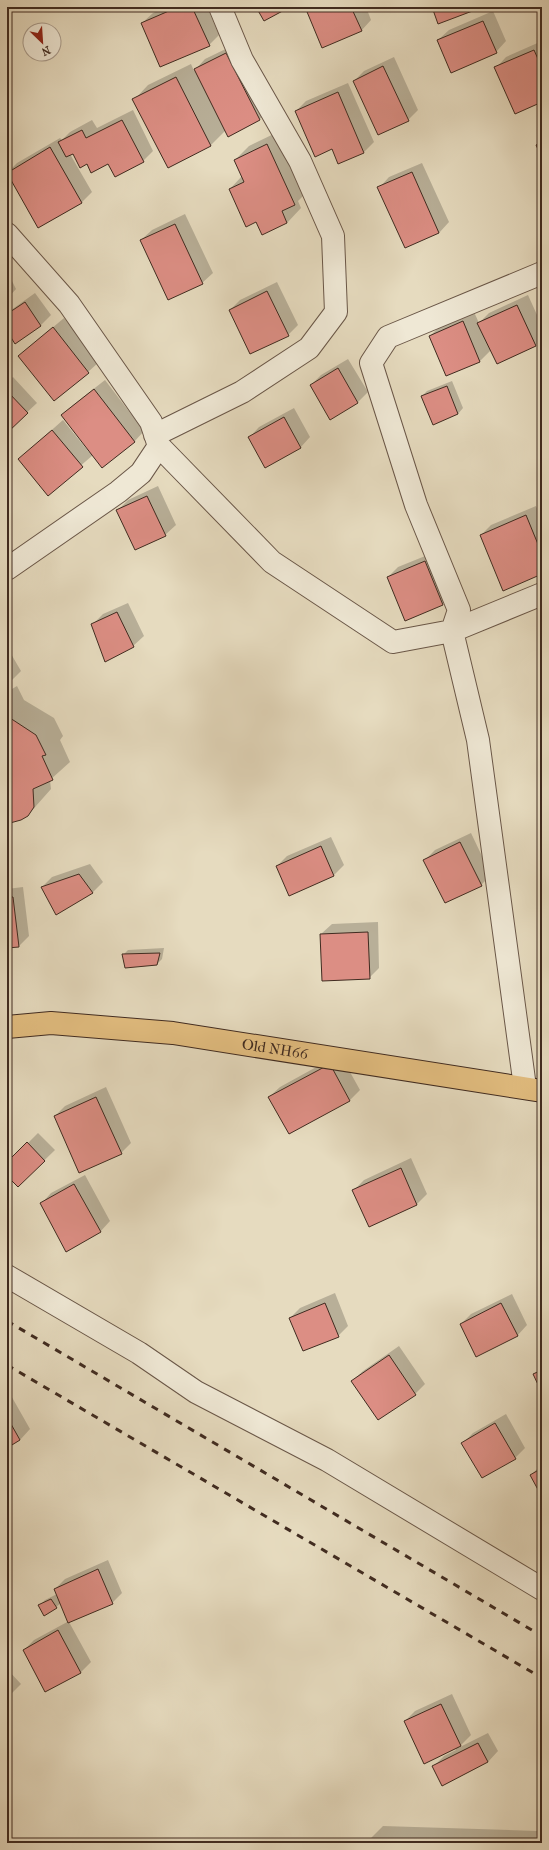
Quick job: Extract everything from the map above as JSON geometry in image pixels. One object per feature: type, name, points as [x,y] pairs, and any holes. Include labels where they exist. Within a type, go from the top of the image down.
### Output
[{"type":"main road","name":"Old NH66","points":[[7,1027],[51,1023],[173,1032],[533,1089]]},
{"type":"street","points":[[7,569],[124,488],[141,473],[157,441],[242,392],[309,348],[336,312],[333,236],[300,161],[242,60],[220,7]]},
{"type":"street","points":[[7,234],[69,304],[151,422],[157,441],[272,562],[393,642],[452,631],[542,594]]},
{"type":"street","points":[[533,1089],[478,740],[452,631],[459,610],[416,506],[370,363],[388,337],[542,273]]},
{"type":"street","points":[[7,1276],[139,1353],[196,1392],[326,1460],[542,1589]]},
{"type":"building","points":[[178,7],[192,7],[210,46],[160,67],[141,23]]},
{"type":"building","points":[[256,7],[290,7],[264,21]]},
{"type":"building","points":[[305,7],[351,7],[362,31],[322,48]]},
{"type":"building","points":[[432,7],[483,7],[438,24]]},
{"type":"building","points":[[483,21],[497,53],[451,73],[437,40]]},
{"type":"building","points":[[534,50],[542,68],[542,102],[515,114],[494,67]]},
{"type":"building","points":[[226,53],[260,120],[228,137],[194,69]]},
{"type":"building","points":[[383,66],[409,121],[378,135],[353,81]]},
{"type":"building","points":[[176,77],[211,146],[168,168],[132,99]]},
{"type":"building","points":[[338,92],[364,153],[338,164],[332,149],[315,157],[295,111]]},
{"type":"building","points":[[122,120],[144,162],[115,177],[108,164],[91,173],[87,164],[80,168],[73,154],[66,157],[58,142],[82,130],[86,138]]},
{"type":"building","points":[[542,142],[542,158],[536,145]]},
{"type":"building","points":[[267,144],[295,205],[282,211],[287,223],[262,235],[256,222],[246,227],[229,189],[244,182],[234,160]]},
{"type":"building","points":[[50,147],[82,203],[38,228],[7,173]]},
{"type":"building","points":[[412,172],[439,233],[405,248],[377,187]]},
{"type":"building","points":[[175,224],[203,284],[168,300],[140,240]]},
{"type":"building","points":[[267,291],[289,336],[250,354],[229,310]]},
{"type":"building","points":[[25,302],[41,326],[15,344],[7,331],[7,314]]},
{"type":"building","points":[[517,305],[536,346],[497,364],[477,323]]},
{"type":"building","points":[[463,321],[480,362],[446,376],[429,336]]},
{"type":"building","points":[[53,327],[89,373],[54,401],[18,356]]},
{"type":"building","points":[[338,368],[358,403],[330,420],[310,385]]},
{"type":"building","points":[[447,386],[458,414],[433,425],[421,396]]},
{"type":"building","points":[[94,389],[135,442],[102,468],[61,415]]},
{"type":"building","points":[[7,391],[28,413],[7,433]]},
{"type":"building","points":[[284,417],[301,448],[265,468],[248,437]]},
{"type":"building","points":[[52,430],[83,467],[48,496],[18,459]]},
{"type":"building","points":[[147,496],[166,536],[135,550],[116,510]]},
{"type":"building","points":[[526,515],[542,554],[542,574],[503,591],[480,535]]},
{"type":"building","points":[[425,561],[443,605],[405,621],[387,577]]},
{"type":"building","points":[[117,612],[134,647],[105,662],[91,624]]},
{"type":"building","points":[[7,716],[36,735],[46,755],[42,756],[53,780],[33,789],[34,807],[28,816],[10,823],[7,822]]},
{"type":"building","points":[[460,842],[482,886],[445,903],[423,860]]},
{"type":"building","points":[[321,846],[334,876],[289,896],[276,866]]},
{"type":"building","points":[[79,874],[93,893],[56,915],[41,887]]},
{"type":"building","points":[[7,897],[13,897],[19,947],[7,948]]},
{"type":"building","points":[[368,932],[370,979],[322,981],[320,934]]},
{"type":"building","points":[[160,953],[157,965],[125,968],[122,954]]},
{"type":"building","points":[[330,1064],[350,1101],[289,1134],[268,1097]]},
{"type":"building","points":[[96,1097],[122,1154],[79,1173],[54,1116]]},
{"type":"building","points":[[27,1142],[45,1161],[18,1187],[7,1176],[7,1162]]},
{"type":"building","points":[[401,1168],[417,1205],[369,1227],[352,1190]]},
{"type":"building","points":[[74,1184],[101,1232],[66,1252],[40,1203]]},
{"type":"building","points":[[325,1303],[339,1337],[303,1351],[289,1318]]},
{"type":"building","points":[[501,1303],[518,1336],[476,1357],[460,1324]]},
{"type":"building","points":[[389,1355],[416,1395],[378,1420],[351,1381]]},
{"type":"building","points":[[542,1370],[542,1393],[533,1374]]},
{"type":"building","points":[[7,1417],[20,1440],[7,1448]]},
{"type":"building","points":[[495,1423],[516,1459],[482,1478],[461,1443]]},
{"type":"building","points":[[542,1468],[542,1497],[530,1475]]},
{"type":"building","points":[[98,1569],[113,1604],[68,1623],[54,1589]]},
{"type":"building","points":[[51,1599],[57,1608],[44,1616],[38,1605]]},
{"type":"building","points":[[58,1630],[81,1673],[45,1692],[23,1650]]},
{"type":"building","points":[[441,1704],[461,1746],[424,1764],[404,1721]]},
{"type":"building","points":[[478,1743],[488,1762],[442,1786],[432,1766]]},
{"type":"building","points":[[367,1840],[454,1843],[367,1843]]},
{"type":"railway","points":[[7,1321],[542,1636]]},
{"type":"railway","points":[[7,1365],[542,1678]]}]
